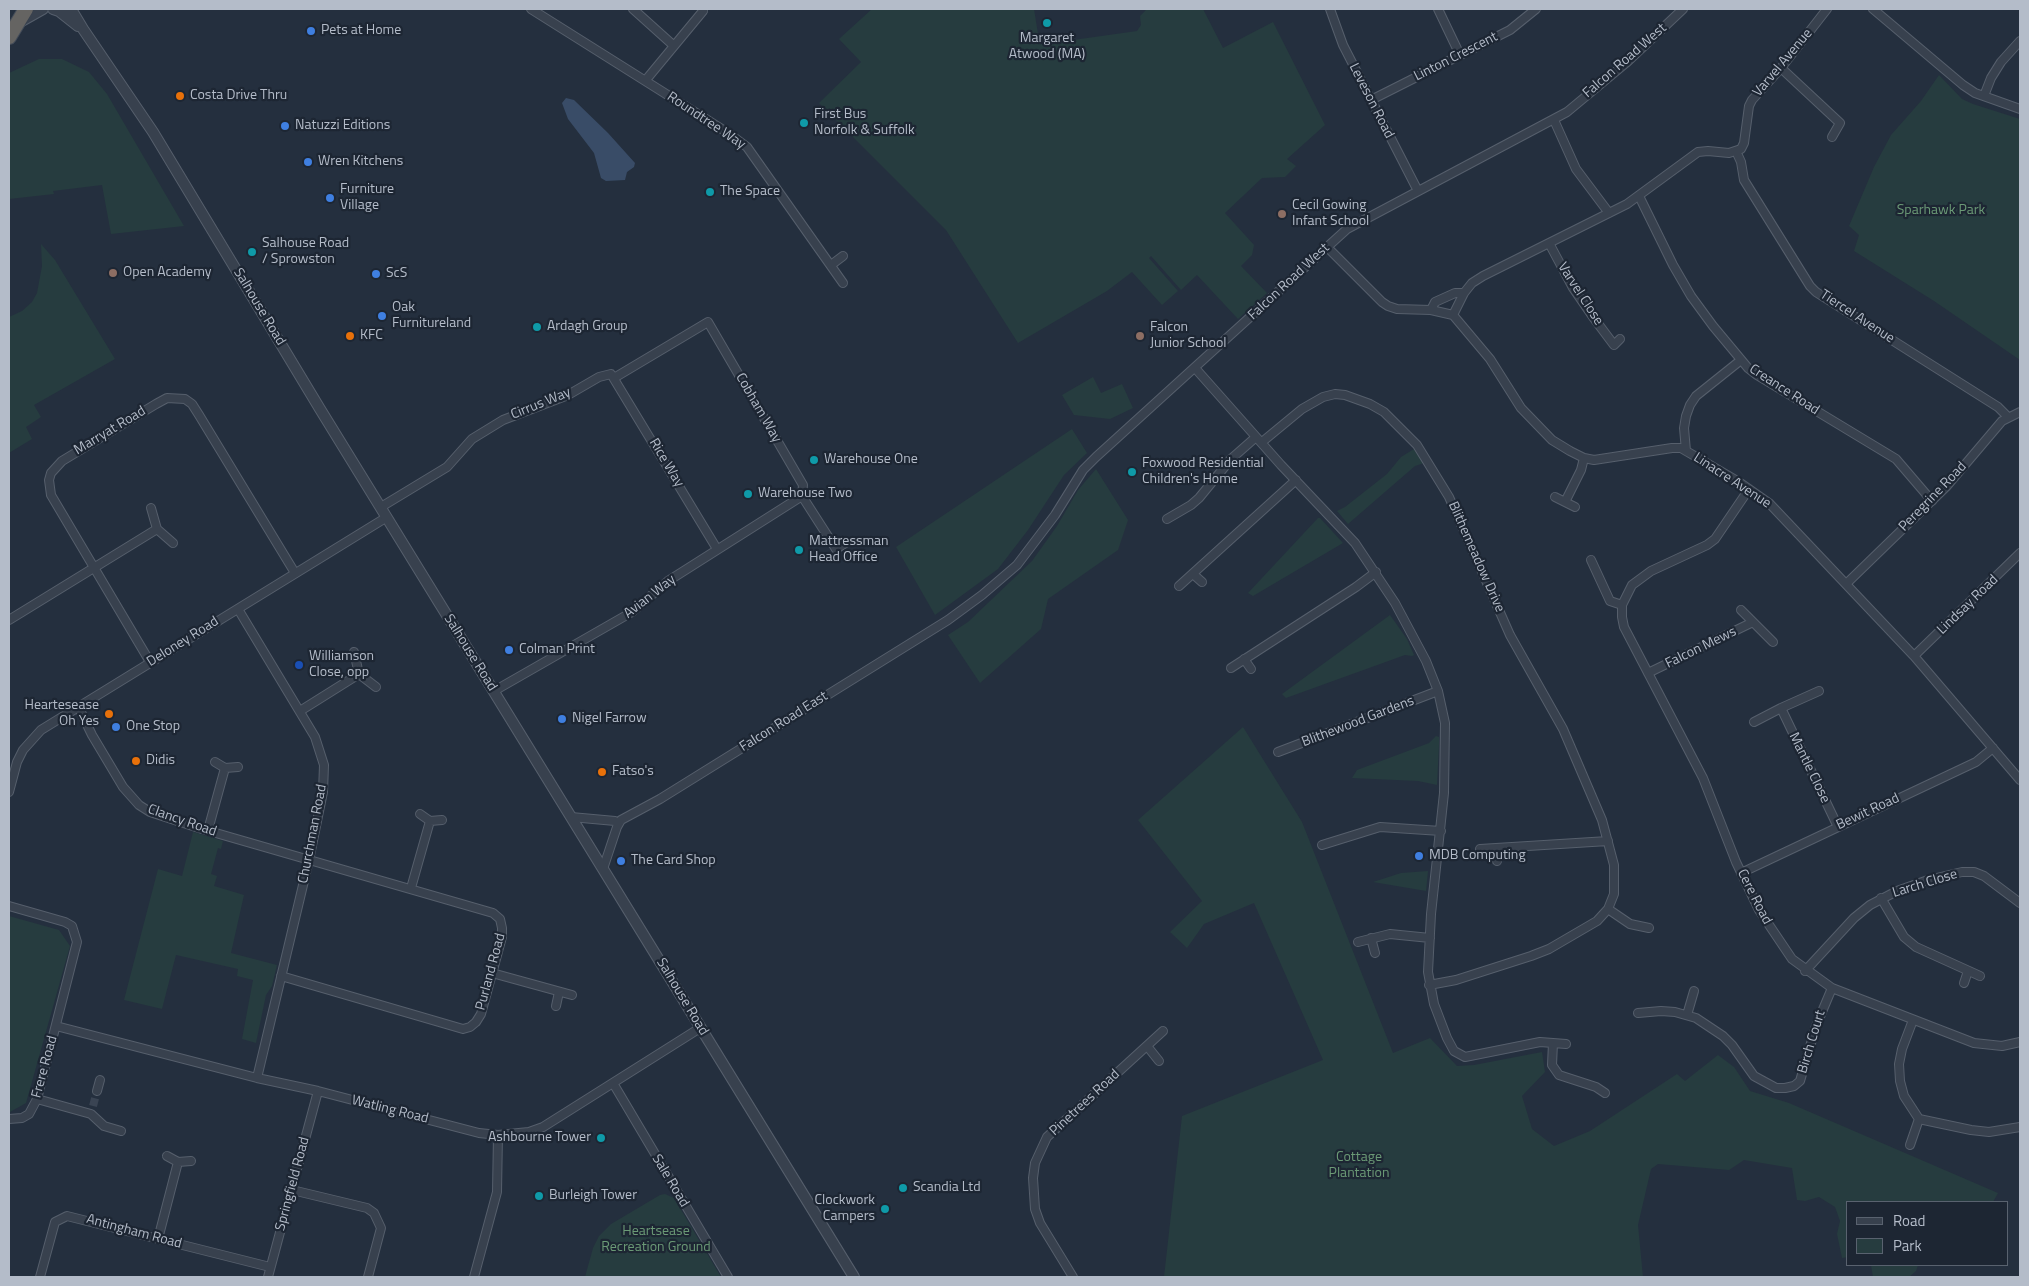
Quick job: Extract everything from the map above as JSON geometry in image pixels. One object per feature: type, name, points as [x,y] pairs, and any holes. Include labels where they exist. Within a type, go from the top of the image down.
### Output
[{"type":"highway","points":[[9,37],[26,9]]},
{"type":"street","points":[[17,24],[42,9]]},
{"type":"street","name":"Salhouse Road","points":[[53,9],[59,11],[83,29]]},
{"type":"street","name":"Salhouse Road","points":[[71,9],[154,132],[387,517],[854,1277]]},
{"type":"street","name":"Roundtree Way","points":[[531,9],[728,133],[747,147],[843,283]]},
{"type":"street","points":[[632,9],[673,45]]},
{"type":"street","name":"Leveson Road","points":[[1330,9],[1342,45],[1418,191]]},
{"type":"street","points":[[1438,9],[1460,55]]},
{"type":"street","name":"Linton Crescent","points":[[1371,100],[1510,30],[1536,9]]},
{"type":"street","name":"Falcon Road West","points":[[948,620],[1018,565],[1055,515],[1083,470],[1118,436],[1347,229],[1567,112],[1626,63],[1683,9]]},
{"type":"street","name":"Varvel Avenue","points":[[1736,151],[1741,149],[1744,143],[1749,106],[1752,100],[1781,68],[1827,9]]},
{"type":"street","points":[[1873,9],[1963,85],[1984,96],[2020,109]]},
{"type":"street","points":[[644,81],[703,11]]},
{"type":"street","points":[[1984,96],[1991,78],[2001,62],[2020,41]]},
{"type":"street","points":[[1781,68],[1842,121],[1832,137]]},
{"type":"street","points":[[1554,120],[1576,168],[1609,212]]},
{"type":"street","points":[[1327,247],[1382,302],[1397,308],[1431,310],[1453,315],[1464,293],[1483,276],[1639,196],[1698,152],[1729,153],[1736,151]]},
{"type":"street","name":"Tiercel Avenue","points":[[1736,151],[1741,162],[1744,180],[1810,286],[1824,297],[1998,407],[2008,417]]},
{"type":"street","name":"Creance Road","points":[[1639,196],[1673,265],[1691,296],[1741,360],[1756,375],[1901,463],[1932,501]]},
{"type":"street","name":"Varvel Close","points":[[1548,243],[1573,288],[1614,345]]},
{"type":"street","points":[[830,265],[843,256]]},
{"type":"street","points":[[1431,310],[1435,302],[1455,293],[1464,293]]},
{"type":"street","name":"Linacre Avenue","points":[[1453,315],[1490,359],[1521,408],[1552,440],[1584,458],[1594,460],[1681,448],[1769,503],[1914,656],[2020,780]]},
{"type":"street","name":"Cirrus Way","points":[[381,507],[447,467],[472,439],[503,420],[568,395],[599,377],[612,374],[614,378],[708,322]]},
{"type":"street","name":"Cobham Way","points":[[708,322],[803,485],[802,496],[836,549],[846,542]]},
{"type":"street","points":[[1607,351],[1620,339]]},
{"type":"street","points":[[1686,451],[1684,428],[1690,405],[1696,396],[1741,360]]},
{"type":"street","points":[[1194,368],[1355,543],[1376,572],[1426,661],[1438,692],[1445,723],[1444,793],[1428,972],[1429,985],[1440,1025],[1454,1050],[1459,1054],[1472,1056],[1540,1042],[1566,1044]]},
{"type":"street","name":"Rice Way","points":[[614,378],[717,549]]},
{"type":"street","name":"Blithemeadow Drive","points":[[1167,519],[1199,498],[1232,459],[1302,409],[1323,397],[1334,394],[1345,395],[1370,404],[1384,412],[1417,445],[1449,497],[1510,634],[1563,729],[1588,784],[1608,842],[1614,875],[1614,894],[1608,909]]},
{"type":"street","name":"Marryat Road","points":[[150,662],[51,495],[49,480],[51,473],[62,461],[167,398],[176,397],[184,399],[192,404],[295,573]]},
{"type":"street","name":"Peregrine Road","points":[[1846,584],[1932,501],[2002,421],[2020,412]]},
{"type":"street","points":[[1565,502],[1581,470],[1584,458]]},
{"type":"street","points":[[1179,586],[1296,480]]},
{"type":"street","points":[[1591,560],[1610,601],[1622,605],[1632,585],[1641,577],[1715,539],[1749,489]]},
{"type":"street","name":"Avian Way","points":[[494,691],[632,612],[668,581],[802,496]]},
{"type":"street","points":[[1555,497],[1575,507]]},
{"type":"street","points":[[152,508],[157,529],[173,543]]},
{"type":"street","name":"Deloney Road","points":[[9,792],[17,762],[29,741],[41,730],[387,517]]},
{"type":"street","points":[[9,620],[157,529]]},
{"type":"street","name":"Lindsay Road","points":[[1914,656],[2020,553]]},
{"type":"street","points":[[1230,668],[1356,587],[1376,572]]},
{"type":"street","points":[[1193,574],[1202,582]]},
{"type":"street","name":"Cere Road","points":[[1622,605],[1624,627],[1703,778],[1741,873],[1772,932],[1792,959],[1805,971],[1832,988],[1981,1045],[2002,1046],[2020,1042]]},
{"type":"street","name":"Churchman Road","points":[[238,609],[316,737],[324,765],[323,792],[309,860],[257,1078]]},
{"type":"street","name":"Falcon Mews","points":[[1741,610],[1773,642]]},
{"type":"street","name":"Falcon Road East","points":[[619,823],[948,620]]},
{"type":"street","name":"Falcon Mews","points":[[1648,673],[1753,622]]},
{"type":"street","points":[[354,652],[359,674],[376,686]]},
{"type":"street","points":[[1244,659],[1251,669]]},
{"type":"street","points":[[300,711],[359,674]]},
{"type":"street","points":[[1754,722],[1819,690]]},
{"type":"street","name":"Blithewood Gardens","points":[[1278,752],[1438,692]]},
{"type":"street","name":"Clancy Road","points":[[78,706],[109,766],[123,787],[139,805],[162,817],[309,860]]},
{"type":"street","name":"Mantle Close","points":[[1781,708],[1838,827]]},
{"type":"street","name":"Bewit Road","points":[[1741,873],[1976,762],[1993,748]]},
{"type":"street","points":[[216,762],[225,768],[238,767]]},
{"type":"street","points":[[208,830],[225,768]]},
{"type":"street","points":[[420,814],[430,821],[442,820]]},
{"type":"street","points":[[571,817],[619,823],[604,869]]},
{"type":"street","points":[[411,888],[430,821]]},
{"type":"street","points":[[1322,845],[1386,826],[1441,831]]},
{"type":"street","points":[[1480,849],[1608,842]]},
{"type":"street","points":[[1496,848],[1497,861]]},
{"type":"street","name":"Purland Road","points":[[281,976],[462,1029],[476,1022],[481,1014],[502,937],[500,919],[494,913],[309,860]]},
{"type":"street","name":"Larch Close","points":[[1805,971],[1854,918],[1881,898],[1928,880],[1962,872],[1974,872],[1984,876],[2020,903]]},
{"type":"street","name":"Larch Close","points":[[1881,898],[1904,937],[1916,948],[1980,976]]},
{"type":"street","name":"Frere Road","points":[[9,906],[65,922],[72,926],[76,934],[76,951],[37,1099],[33,1109],[22,1118],[9,1119]]},
{"type":"street","points":[[1429,985],[1456,980],[1549,949],[1597,921],[1608,909],[1630,924],[1650,928]]},
{"type":"street","points":[[1358,942],[1390,934],[1430,938]]},
{"type":"street","points":[[1371,938],[1376,953]]},
{"type":"street","points":[[1964,983],[1968,971]]},
{"type":"street","points":[[492,973],[572,995]]},
{"type":"street","name":"Birch Court","points":[[1688,1015],[1696,1018],[1723,1036],[1732,1045],[1754,1076],[1776,1088],[1785,1088],[1794,1086],[1800,1081],[1816,1026],[1832,988]]},
{"type":"street","points":[[556,1006],[560,992]]},
{"type":"street","points":[[1638,1013],[1661,1011],[1688,1015],[1694,992]]},
{"type":"street","points":[[1913,1020],[1902,1049],[1899,1064],[1900,1081],[1904,1096],[1919,1119],[1989,1132],[2020,1127]]},
{"type":"street","name":"Watling Road","points":[[56,1026],[257,1078],[318,1091],[479,1133],[498,1136],[529,1132],[543,1127],[700,1028]]},
{"type":"street","name":"Pinetrees Road","points":[[1073,1277],[1040,1223],[1035,1209],[1033,1178],[1035,1163],[1047,1137],[1163,1031]]},
{"type":"street","points":[[1553,1043],[1552,1064],[1559,1075],[1596,1087],[1605,1093]]},
{"type":"street","points":[[1147,1046],[1159,1061]]},
{"type":"street","points":[[97,1091],[100,1080]]},
{"type":"street","name":"Sale Road","points":[[613,1083],[728,1277]]},
{"type":"street","name":"Springfield Road","points":[[268,1277],[318,1091]]},
{"type":"street","points":[[37,1099],[92,1110],[104,1126],[121,1131]]},
{"type":"street","points":[[1910,1145],[1919,1119]]},
{"type":"street","points":[[474,1277],[497,1192],[498,1136]]},
{"type":"street","points":[[167,1156],[178,1162],[191,1161]]},
{"type":"street","points":[[158,1239],[178,1162]]},
{"type":"street","points":[[292,1190],[367,1208],[374,1213],[381,1228],[368,1277]]},
{"type":"street","name":"Antingham Road","points":[[40,1277],[55,1222],[60,1218],[74,1217],[270,1267]]},
{"type":"green space","points":[[872,9],[1034,9],[1039,40],[1061,37],[1073,40],[1137,31],[1141,25],[1140,16],[1146,10],[1203,9],[1223,48],[1273,22],[1325,125],[1287,159],[1296,166],[1285,177],[1262,178],[1225,213],[1254,245],[1252,255],[1241,266],[1267,293],[1238,319],[1197,275],[1181,290],[1151,256],[1149,258],[1178,291],[1162,305],[1132,272],[1107,291],[1018,343],[946,230],[819,103],[861,62],[839,39]]},
{"type":"green space","points":[[39,59],[62,59],[89,72],[107,94],[184,226],[111,234],[102,185],[53,191],[54,194],[9,199],[9,73]]},
{"type":"green space","name":"Sparhawk Park","points":[[1939,75],[1962,99],[2020,119],[2020,360],[1934,301],[1854,251],[1859,235],[1849,226],[1874,167],[1891,135],[1921,101]]},
{"type":"green space","points":[[41,244],[55,260],[115,359],[34,405],[41,417],[26,427],[32,439],[9,453],[9,317],[22,311],[32,302],[37,293],[42,266]]},
{"type":"green space","points":[[1093,377],[1101,393],[1122,384],[1133,408],[1110,419],[1074,415],[1062,395]]},
{"type":"green space","points":[[1072,429],[1087,453],[1064,475],[1028,530],[998,569],[935,615],[896,547]]},
{"type":"green space","points":[[1414,449],[1424,463],[1415,466],[1348,524],[1337,511],[1345,507],[1387,474],[1401,457]]},
{"type":"green space","points":[[1096,469],[1128,520],[1118,550],[1048,599],[1041,629],[980,683],[948,635],[968,622],[1032,561],[1057,526],[1078,490]]},
{"type":"green space","points":[[1318,518],[1343,543],[1253,596],[1248,593]]},
{"type":"green space","points":[[1390,615],[1407,639],[1414,655],[1405,655],[1286,698],[1282,694]]},
{"type":"green space","name":"Cottage Plantation","points":[[1243,727],[1302,822],[1393,1053],[1430,1038],[1457,1066],[1474,1065],[1542,1052],[1545,1072],[1522,1096],[1532,1129],[1554,1146],[1590,1131],[1677,1074],[1685,1081],[1718,1055],[1734,1067],[1750,1091],[1789,1103],[1998,1193],[1994,1201],[1846,1201],[1846,1257],[1842,1258],[1837,1234],[1840,1221],[1835,1207],[1819,1197],[1805,1201],[1797,1200],[1792,1168],[1744,1160],[1729,1170],[1658,1164],[1651,1169],[1638,1225],[1643,1277],[1164,1277],[1182,1116],[1323,1060],[1254,903],[1204,924],[1187,948],[1170,932],[1202,901],[1138,820]]},
{"type":"green space","points":[[1436,736],[1439,737],[1437,785],[1418,781],[1352,778],[1357,770],[1429,743]]},
{"type":"green space","points":[[193,832],[223,841],[221,849],[218,848],[211,874],[217,876],[214,886],[244,895],[231,953],[277,965],[272,986],[266,995],[256,1043],[242,1039],[253,980],[237,976],[238,969],[176,955],[162,1009],[124,1000],[158,869],[182,876]]},
{"type":"green space","points":[[1428,871],[1426,891],[1373,882],[1401,873]]},
{"type":"green space","points":[[9,916],[59,930],[70,946],[26,1103],[10,1112]]},
{"type":"green space","name":"Heartsease Recreation Ground","points":[[665,1194],[674,1198],[721,1277],[585,1277],[593,1248],[599,1236],[611,1224],[660,1195]]},
{"type":"green space","points":[[1871,1266],[1918,1266],[1916,1271],[1909,1277],[1873,1277]]},
{"type":"water","points":[[566,98],[574,100],[635,163],[634,167],[627,172],[625,180],[606,181],[601,178],[594,153],[568,119],[562,103]]},
{"type":"tunnel","points":[[93,1106],[97,1091]]},
{"type":"place","name":"Margaret Atwood (MA)","points":[[1047,23]]},
{"type":"place","name":"Pets at Home","points":[[311,31]]},
{"type":"place","name":"Costa Drive Thru","points":[[180,96]]},
{"type":"place","name":"First Bus Norfolk & Suffolk","points":[[804,123]]},
{"type":"place","name":"Natuzzi Editions","points":[[285,126]]},
{"type":"place","name":"Wren Kitchens","points":[[308,162]]},
{"type":"place","name":"The Space","points":[[710,192]]},
{"type":"place","name":"Furniture Village","points":[[330,198]]},
{"type":"place","name":"Cecil Gowing Infant School","points":[[1282,214]]},
{"type":"place","name":"Salhouse Road / Sprowston","points":[[252,252]]},
{"type":"place","name":"Open Academy","points":[[113,273]]},
{"type":"place","name":"ScS","points":[[376,274]]},
{"type":"place","name":"Oak Furnitureland","points":[[382,316]]},
{"type":"place","name":"Ardagh Group","points":[[537,327]]},
{"type":"place","name":"KFC","points":[[350,336]]},
{"type":"place","name":"Falcon Junior School","points":[[1140,336]]},
{"type":"place","name":"Warehouse One","points":[[814,460]]},
{"type":"place","name":"Foxwood Residential Children's Home","points":[[1132,472]]},
{"type":"place","name":"Warehouse Two","points":[[748,494]]},
{"type":"place","name":"Mattressman Head Office","points":[[799,550]]},
{"type":"place","name":"Colman Print","points":[[509,650]]},
{"type":"place","name":"Williamson Close, opp","points":[[299,665]]},
{"type":"place","name":"Heartesease Oh Yes","points":[[109,714]]},
{"type":"place","name":"Nigel Farrow","points":[[562,719]]},
{"type":"place","name":"One Stop","points":[[116,727]]},
{"type":"place","name":"Didis","points":[[136,761]]},
{"type":"place","name":"Fatso's","points":[[602,772]]},
{"type":"place","name":"MDB Computing","points":[[1419,856]]},
{"type":"place","name":"The Card Shop","points":[[621,861]]},
{"type":"place","name":"Ashbourne Tower","points":[[601,1138]]},
{"type":"place","name":"Scandia Ltd","points":[[903,1188]]},
{"type":"place","name":"Burleigh Tower","points":[[539,1196]]},
{"type":"place","name":"Clockwork Campers","points":[[885,1209]]}]
